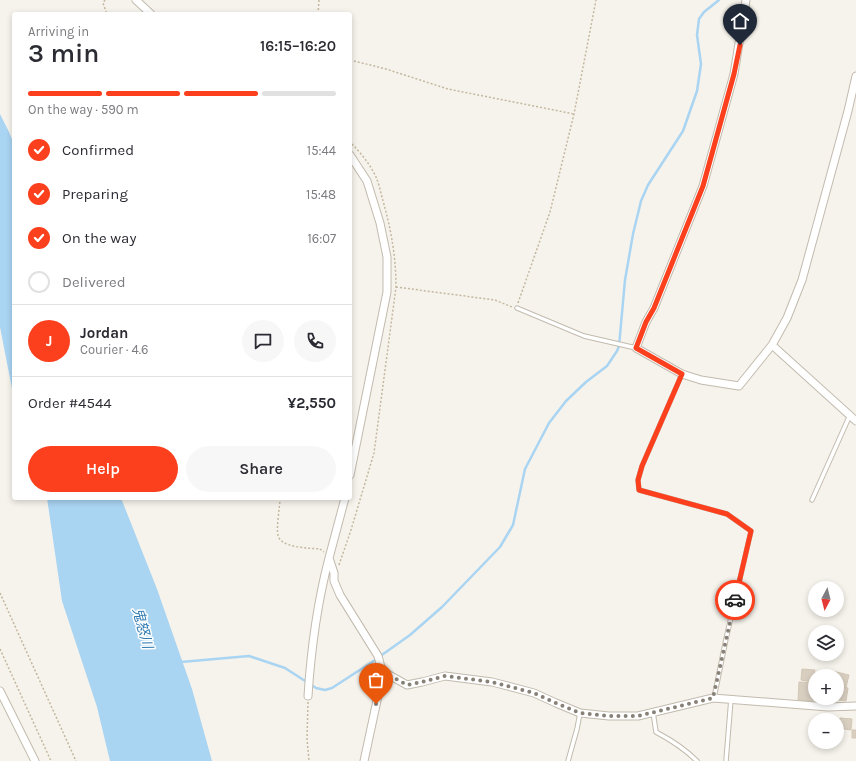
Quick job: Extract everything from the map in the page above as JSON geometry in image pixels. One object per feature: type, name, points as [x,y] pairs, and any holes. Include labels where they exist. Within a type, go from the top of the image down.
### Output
[{"type":"street","points":[[136,0],[149,12]]},
{"type":"street","points":[[746,0],[740,45],[734,74],[703,186],[654,308],[646,322],[636,348],[682,374],[701,380],[739,386],[772,345],[787,318],[802,280],[846,119],[856,76]]},
{"type":"street","points":[[352,158],[367,181],[380,223],[387,257],[387,292],[352,466]]},
{"type":"street","points":[[772,345],[853,418]]},
{"type":"street","points":[[308,696],[311,647],[327,555],[343,500]]},
{"type":"street","points":[[327,555],[334,573],[334,581],[340,595],[378,656],[382,671],[364,761]]},
{"type":"street","points":[[382,671],[407,685],[445,676],[492,682],[534,693],[580,713],[609,716],[638,716],[713,698],[828,707],[856,706]]},
{"type":"street","points":[[0,691],[35,761]]},
{"type":"lane","points":[[517,308],[584,336],[636,348]]},
{"type":"lane","points":[[682,374],[642,466],[638,480],[639,490],[727,514],[751,531],[713,698]]},
{"type":"lane","points":[[812,500],[853,418]]},
{"type":"lane","points":[[726,761],[731,699]]},
{"type":"lane","points":[[653,712],[656,732],[672,741],[697,761]]},
{"type":"lane","points":[[568,761],[580,713]]},
{"type":"path","points":[[105,0],[103,3],[106,12]]},
{"type":"path","points":[[318,12],[319,0]]},
{"type":"path","points":[[396,287],[495,300],[517,308],[550,212],[574,114],[596,0]]},
{"type":"path","points":[[352,60],[386,69],[448,89],[574,114]]},
{"type":"path","points":[[280,500],[278,536],[281,542],[289,545],[320,549],[327,555]]},
{"type":"path","points":[[0,593],[76,761]]},
{"type":"path","points":[[0,649],[51,761]]},
{"type":"path","points":[[308,696],[307,739],[309,761]]},
{"type":"water","points":[[0,114],[12,139],[12,389],[0,327]]},
{"type":"water","name":"鬼怒川","points":[[47,500],[122,500],[157,589],[192,689],[212,761],[110,761],[97,707],[62,601]]},
{"type":"building","points":[[802,669],[808,669],[808,681],[801,680]]},
{"type":"building","points":[[844,674],[849,675],[846,687],[844,687]]},
{"type":"building","points":[[799,682],[808,683],[808,701],[798,700]]},
{"type":"building","points":[[844,687],[848,688],[846,701],[844,701]]},
{"type":"building","points":[[844,718],[852,719],[851,730],[844,729]]},
{"type":"building","points":[[852,730],[856,730],[856,738],[852,738]]},
{"type":"waterway","points":[[181,662],[249,656],[285,668],[316,688],[325,690],[332,688],[410,635],[442,607],[500,547],[513,525],[525,469],[549,423],[566,401],[586,382],[607,366],[617,351],[619,346],[625,280],[633,234],[641,201],[648,185],[683,131],[697,91],[701,64],[697,35],[699,19],[704,12],[719,0]]},
{"type":"way so far","points":[[376,704],[382,671],[407,685],[445,676],[471,678],[492,682],[516,687],[534,693],[580,713],[609,716],[638,716],[713,698],[735,600]]},
{"type":"route","points":[[735,600],[751,531],[727,514],[639,490],[638,480],[642,466],[682,374],[636,348],[646,322],[654,308],[703,186],[734,74],[740,45]]}]
